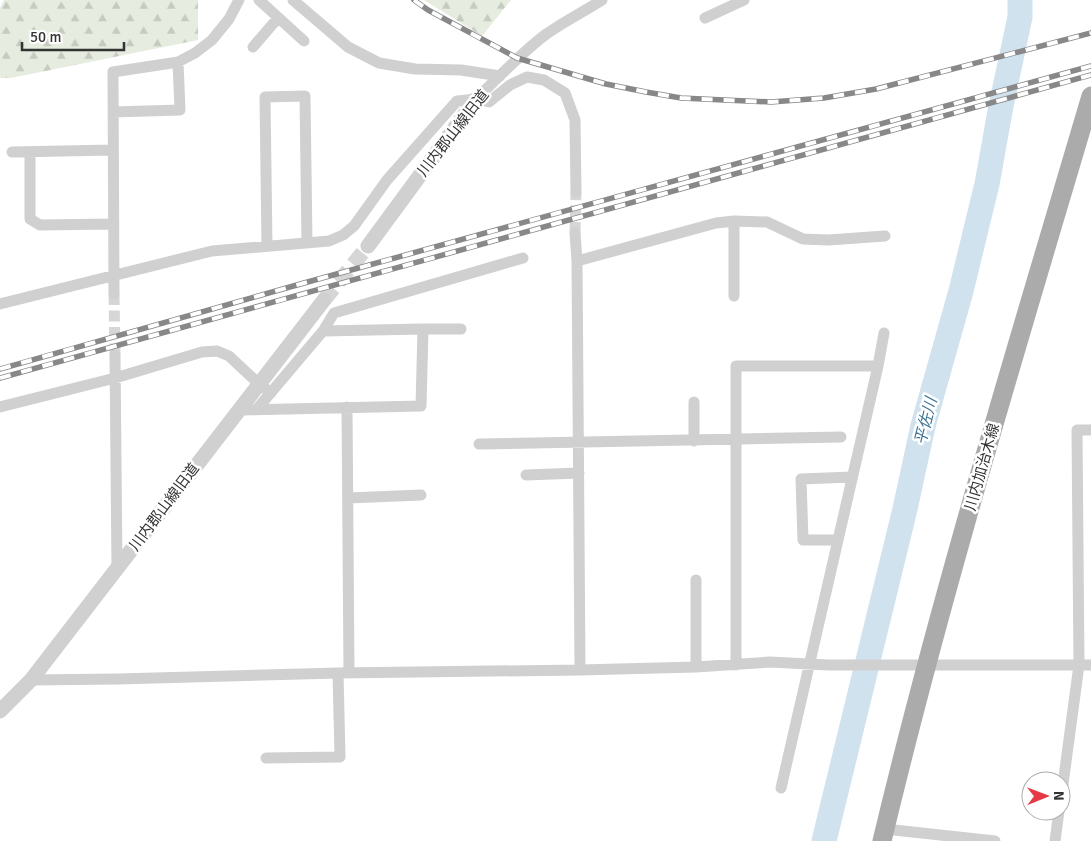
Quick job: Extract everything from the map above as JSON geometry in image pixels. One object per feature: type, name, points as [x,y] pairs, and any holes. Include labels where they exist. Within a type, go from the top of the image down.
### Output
[{"type":"main road","name":"川内加治木線","points":[[884,835],[927,665],[978,480],[1091,96]]},
{"type":"street","points":[[114,294],[113,72],[178,62],[195,53],[212,40],[229,19],[239,0]]},
{"type":"street","points":[[259,0],[304,41]]},
{"type":"street","points":[[293,0],[348,47],[379,63],[415,69],[461,70],[500,76]]},
{"type":"street","name":"川内郡山線旧道","points":[[368,246],[476,99],[545,35],[602,0]]},
{"type":"street","points":[[705,18],[744,0]]},
{"type":"street","points":[[253,47],[278,18]]},
{"type":"street","points":[[113,112],[180,110],[178,62]]},
{"type":"street","points":[[0,304],[212,251],[329,241],[343,235],[354,226],[387,180],[456,101],[476,99],[489,102],[510,85],[527,77],[544,80],[565,93],[576,120],[576,192]]},
{"type":"street","points":[[266,246],[265,97],[305,96],[307,242]]},
{"type":"street","points":[[12,152],[113,150]]},
{"type":"street","points":[[30,152],[30,218],[40,225],[114,224]]},
{"type":"street","points":[[734,221],[734,296]]},
{"type":"street","points":[[578,261],[716,222],[767,222],[803,239],[828,240],[885,236]]},
{"type":"street","points":[[575,233],[578,261],[580,670]]},
{"type":"street","points":[[257,409],[265,388],[323,331],[334,313],[523,258]]},
{"type":"street","name":"川内郡山線旧道","points":[[0,711],[31,680],[239,410],[265,388],[324,300]]},
{"type":"street","points":[[239,410],[420,406],[423,329]]},
{"type":"street","points":[[323,331],[461,329]]},
{"type":"street","points":[[781,788],[884,333]]},
{"type":"street","points":[[0,407],[115,378],[202,352],[217,351],[229,356],[265,388]]},
{"type":"street","points":[[114,355],[117,570]]},
{"type":"street","points":[[736,665],[736,366],[878,366]]},
{"type":"street","points":[[694,402],[694,441]]},
{"type":"street","points":[[266,758],[340,756],[348,498],[348,407]]},
{"type":"street","points":[[1066,771],[1085,665],[1077,430],[1091,430]]},
{"type":"street","points":[[479,444],[841,437]]},
{"type":"street","points":[[526,475],[579,473]]},
{"type":"street","points":[[838,540],[803,540],[802,480],[852,477]]},
{"type":"street","points":[[348,498],[421,495]]},
{"type":"street","points":[[696,580],[696,667]]},
{"type":"street","points":[[31,680],[580,670],[696,667],[770,662],[810,665],[1085,665]]},
{"type":"street","points":[[1055,841],[1058,821]]},
{"type":"street","points":[[884,835],[995,841]]},
{"type":"green space","points":[[4,0],[198,0],[198,40],[11,78],[0,78],[0,8]]},
{"type":"green space","points":[[424,0],[511,0],[482,36]]},
{"type":"waterway","name":"平佐川","points":[[824,841],[905,509],[923,426],[961,291],[987,184],[1020,17],[1020,0]]},
{"type":"tunnel","points":[[575,233],[576,192]]},
{"type":"tunnel","points":[[324,300],[368,246]]},
{"type":"tunnel","points":[[114,294],[115,355]]},
{"type":"railway","points":[[414,0],[428,10],[517,58],[606,84],[681,98],[771,102],[824,98],[876,89],[1091,33]]},
{"type":"railway","points":[[0,369],[304,283],[1091,66]]},
{"type":"railway","points":[[0,378],[1091,75]]}]
